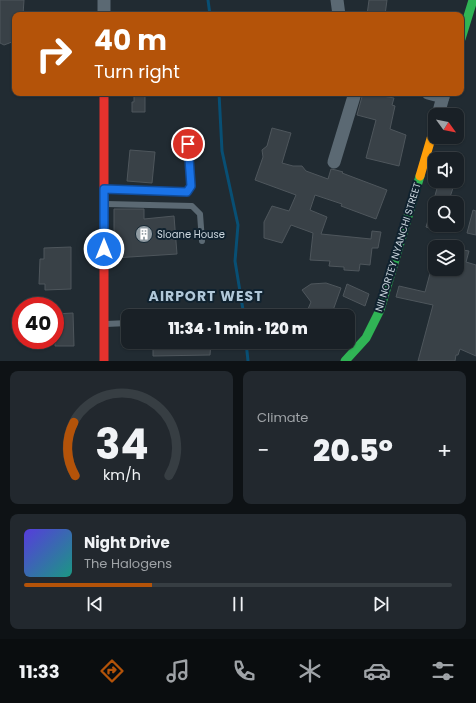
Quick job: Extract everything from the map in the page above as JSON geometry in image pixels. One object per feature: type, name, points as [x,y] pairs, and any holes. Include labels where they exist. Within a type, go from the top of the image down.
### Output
[{"type":"street","points":[[104,0],[104,12]]},
{"type":"street","points":[[338,0],[339,12]]},
{"type":"street","points":[[464,29],[473,0]]},
{"type":"street","points":[[104,96],[104,361]]},
{"type":"street","points":[[334,162],[354,96]]},
{"type":"street","points":[[440,108],[444,96]]},
{"type":"street","name":"NII NORTEY NYANCHI STREET","points":[[345,361],[366,338],[380,310],[429,144]]},
{"type":"lane","points":[[104,189],[187,192],[191,186],[188,144]]},
{"type":"lane","points":[[104,204],[192,206],[200,214],[202,241]]},
{"type":"lane","points":[[104,324],[121,323]]},
{"type":"building","points":[[0,0],[24,0],[23,12],[12,12],[12,42],[4,45],[0,43]]},
{"type":"building","points":[[369,0],[387,0],[385,12],[367,12]]},
{"type":"building","points":[[134,96],[145,96],[145,112],[132,112],[132,102],[134,102]]},
{"type":"building","points":[[362,96],[383,96],[394,98],[392,105],[395,106],[390,129],[406,135],[399,166],[366,158],[376,120],[357,115]]},
{"type":"building","points":[[272,128],[291,133],[282,163],[293,166],[302,166],[306,171],[328,179],[331,169],[336,170],[387,190],[376,219],[341,206],[342,204],[315,195],[310,210],[327,217],[321,234],[371,239],[372,231],[381,232],[378,248],[372,248],[370,265],[360,264],[359,271],[344,270],[344,267],[329,266],[330,261],[310,260],[313,233],[291,225],[282,243],[264,238],[264,222],[272,206],[289,211],[296,195],[255,180],[263,157],[262,150],[267,146]]},
{"type":"building","points":[[130,150],[155,152],[152,183],[127,181]]},
{"type":"building","points":[[437,188],[453,188],[450,196],[435,196]]},
{"type":"building","name":"Sloane House","points":[[114,209],[144,209],[144,219],[174,216],[177,254],[114,258]]},
{"type":"building","points":[[473,210],[476,211],[476,235],[467,233]]},
{"type":"building","points":[[71,247],[71,289],[45,290],[45,284],[39,284],[40,259],[44,259],[44,248]]},
{"type":"building","points":[[464,250],[469,251],[466,262],[476,265],[476,356],[460,349],[458,355],[456,355],[455,361],[418,361],[433,305],[396,297],[399,286],[425,292],[429,276],[464,276]]},
{"type":"building","points":[[326,283],[341,288],[334,309],[308,309],[311,302],[302,290],[311,284]]},
{"type":"building","points":[[347,284],[369,294],[365,306],[343,296]]},
{"type":"building","points":[[73,313],[74,346],[64,346],[64,314]]},
{"type":"building","points":[[153,349],[210,349],[210,355],[153,356]]},
{"type":"waterway","points":[[208,0],[210,12]]},
{"type":"waterway","points":[[219,96],[222,151],[238,225],[235,261],[243,309]]},
{"type":"waterway","points":[[247,349],[248,361]]},
{"type":"traffic: fast","points":[[464,29],[473,0]]},
{"type":"traffic: fast","points":[[345,361],[366,338],[380,310],[420,176]]},
{"type":"traffic: slow","points":[[420,176],[429,144]]},
{"type":"traffic: jam","points":[[104,96],[104,361]]},
{"type":"place","name":"Sloane House","points":[[144,234]]},
{"type":"district","name":"AIRPORT WEST","points":[[206,296]]},
{"type":"route","points":[[104,249],[104,189],[187,192],[190,190],[191,186],[188,144]]}]
